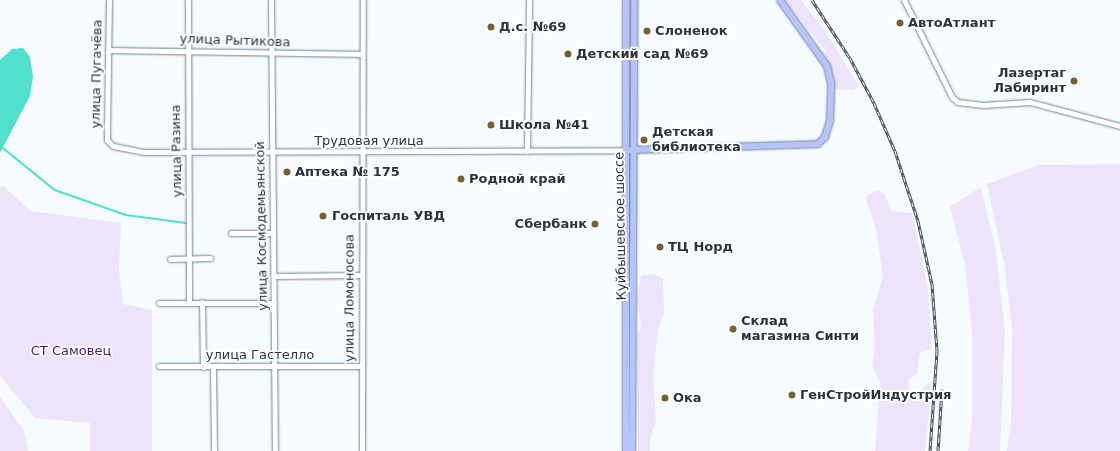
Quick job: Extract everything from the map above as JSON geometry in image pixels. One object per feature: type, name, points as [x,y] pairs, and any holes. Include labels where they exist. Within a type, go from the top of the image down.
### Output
[{"type":"main road","name":"Куйбышевское шоссе","points":[[626,0],[632,451]]},
{"type":"main road","name":"Куйбышевское шоссе","points":[[626,451],[628,150],[634,0]]},
{"type":"main road","points":[[628,150],[818,144],[825,137],[830,121],[831,83],[827,66],[780,0]]},
{"type":"street","name":"улица Пугачёва","points":[[109,0],[107,140],[113,146]]},
{"type":"street","name":"улица Разина","points":[[188,0],[189,302]]},
{"type":"street","name":"улица Космодемьянской","points":[[271,0],[275,451]]},
{"type":"street","name":"улица Ломоносова","points":[[362,0],[360,152],[362,451]]},
{"type":"street","points":[[527,151],[529,0]]},
{"type":"street","points":[[904,0],[952,97],[958,102],[983,105],[1030,102],[1120,126]]},
{"type":"street","name":"улица Рытикова","points":[[109,50],[188,50],[362,54]]},
{"type":"street","name":"Трудовая улица","points":[[113,146],[144,152],[628,150]]},
{"type":"street","points":[[231,233],[273,233]]},
{"type":"street","points":[[170,259],[210,258]]},
{"type":"street","points":[[274,276],[361,275]]},
{"type":"street","points":[[202,302],[203,367]]},
{"type":"street","points":[[159,303],[274,303]]},
{"type":"street","name":"улица Гастелло","points":[[159,366],[213,368],[361,366]]},
{"type":"street","points":[[213,368],[214,451]]},
{"type":"green space","points":[[785,0],[801,0],[825,31],[858,85],[854,90],[836,89],[824,49]]},
{"type":"green space","points":[[1120,164],[1120,451],[1007,451],[1011,424],[1012,329],[1005,268],[987,184],[1038,165]]},
{"type":"green space","name":"СТ Самовец","points":[[3,186],[31,211],[121,223],[119,270],[123,304],[152,310],[152,451],[90,451],[90,423],[35,418],[0,376],[0,187]]},
{"type":"green space","points":[[981,187],[996,251],[1005,333],[1000,451],[968,451],[972,420],[972,333],[965,264],[950,207]]},
{"type":"green space","points":[[878,190],[885,195],[891,211],[912,213],[928,289],[932,349],[920,352],[917,373],[909,379],[908,387],[913,395],[919,393],[928,383],[932,385],[925,451],[875,451],[880,381],[872,366],[875,347],[873,310],[883,275],[876,229],[865,197]]},
{"type":"green space","points":[[652,274],[663,278],[664,314],[658,330],[653,376],[656,421],[650,440],[650,451],[638,451],[637,335],[641,327],[637,297],[641,276]]},
{"type":"green space","points":[[0,397],[24,431],[28,451],[0,451]]},
{"type":"shaded area","points":[[23,48],[30,57],[33,77],[30,96],[0,153],[0,60],[12,49]]},
{"type":"waterway","points":[[2,147],[55,190],[126,215],[187,223]]},
{"type":"railway","points":[[812,0],[850,58],[874,103],[895,151],[918,221],[932,284],[937,351],[930,451]]},
{"type":"railway","points":[[938,451],[942,389]]},
{"type":"place","name":"АвтоАтлант","points":[[900,23]]},
{"type":"place","name":"Д.с. №69","points":[[491,27]]},
{"type":"place","name":"Слоненок","points":[[647,31]]},
{"type":"place","name":"Детский сад №69","points":[[568,54]]},
{"type":"place","name":"Лазертаг Лабиринт","points":[[1074,81]]},
{"type":"place","name":"Школа №41","points":[[491,125]]},
{"type":"place","name":"Детская библиотека","points":[[644,140]]},
{"type":"place","name":"Аптека № 175","points":[[287,172]]},
{"type":"place","name":"Родной край","points":[[461,179]]},
{"type":"place","name":"Госпиталь УВД","points":[[323,216]]},
{"type":"place","name":"Сбербанк","points":[[595,224]]},
{"type":"place","name":"ТЦ Норд","points":[[660,247]]},
{"type":"place","name":"Склад магазина Синти","points":[[733,329]]},
{"type":"place","name":"ГенСтройИндустрия","points":[[792,395]]},
{"type":"place","name":"Ока","points":[[665,398]]}]
